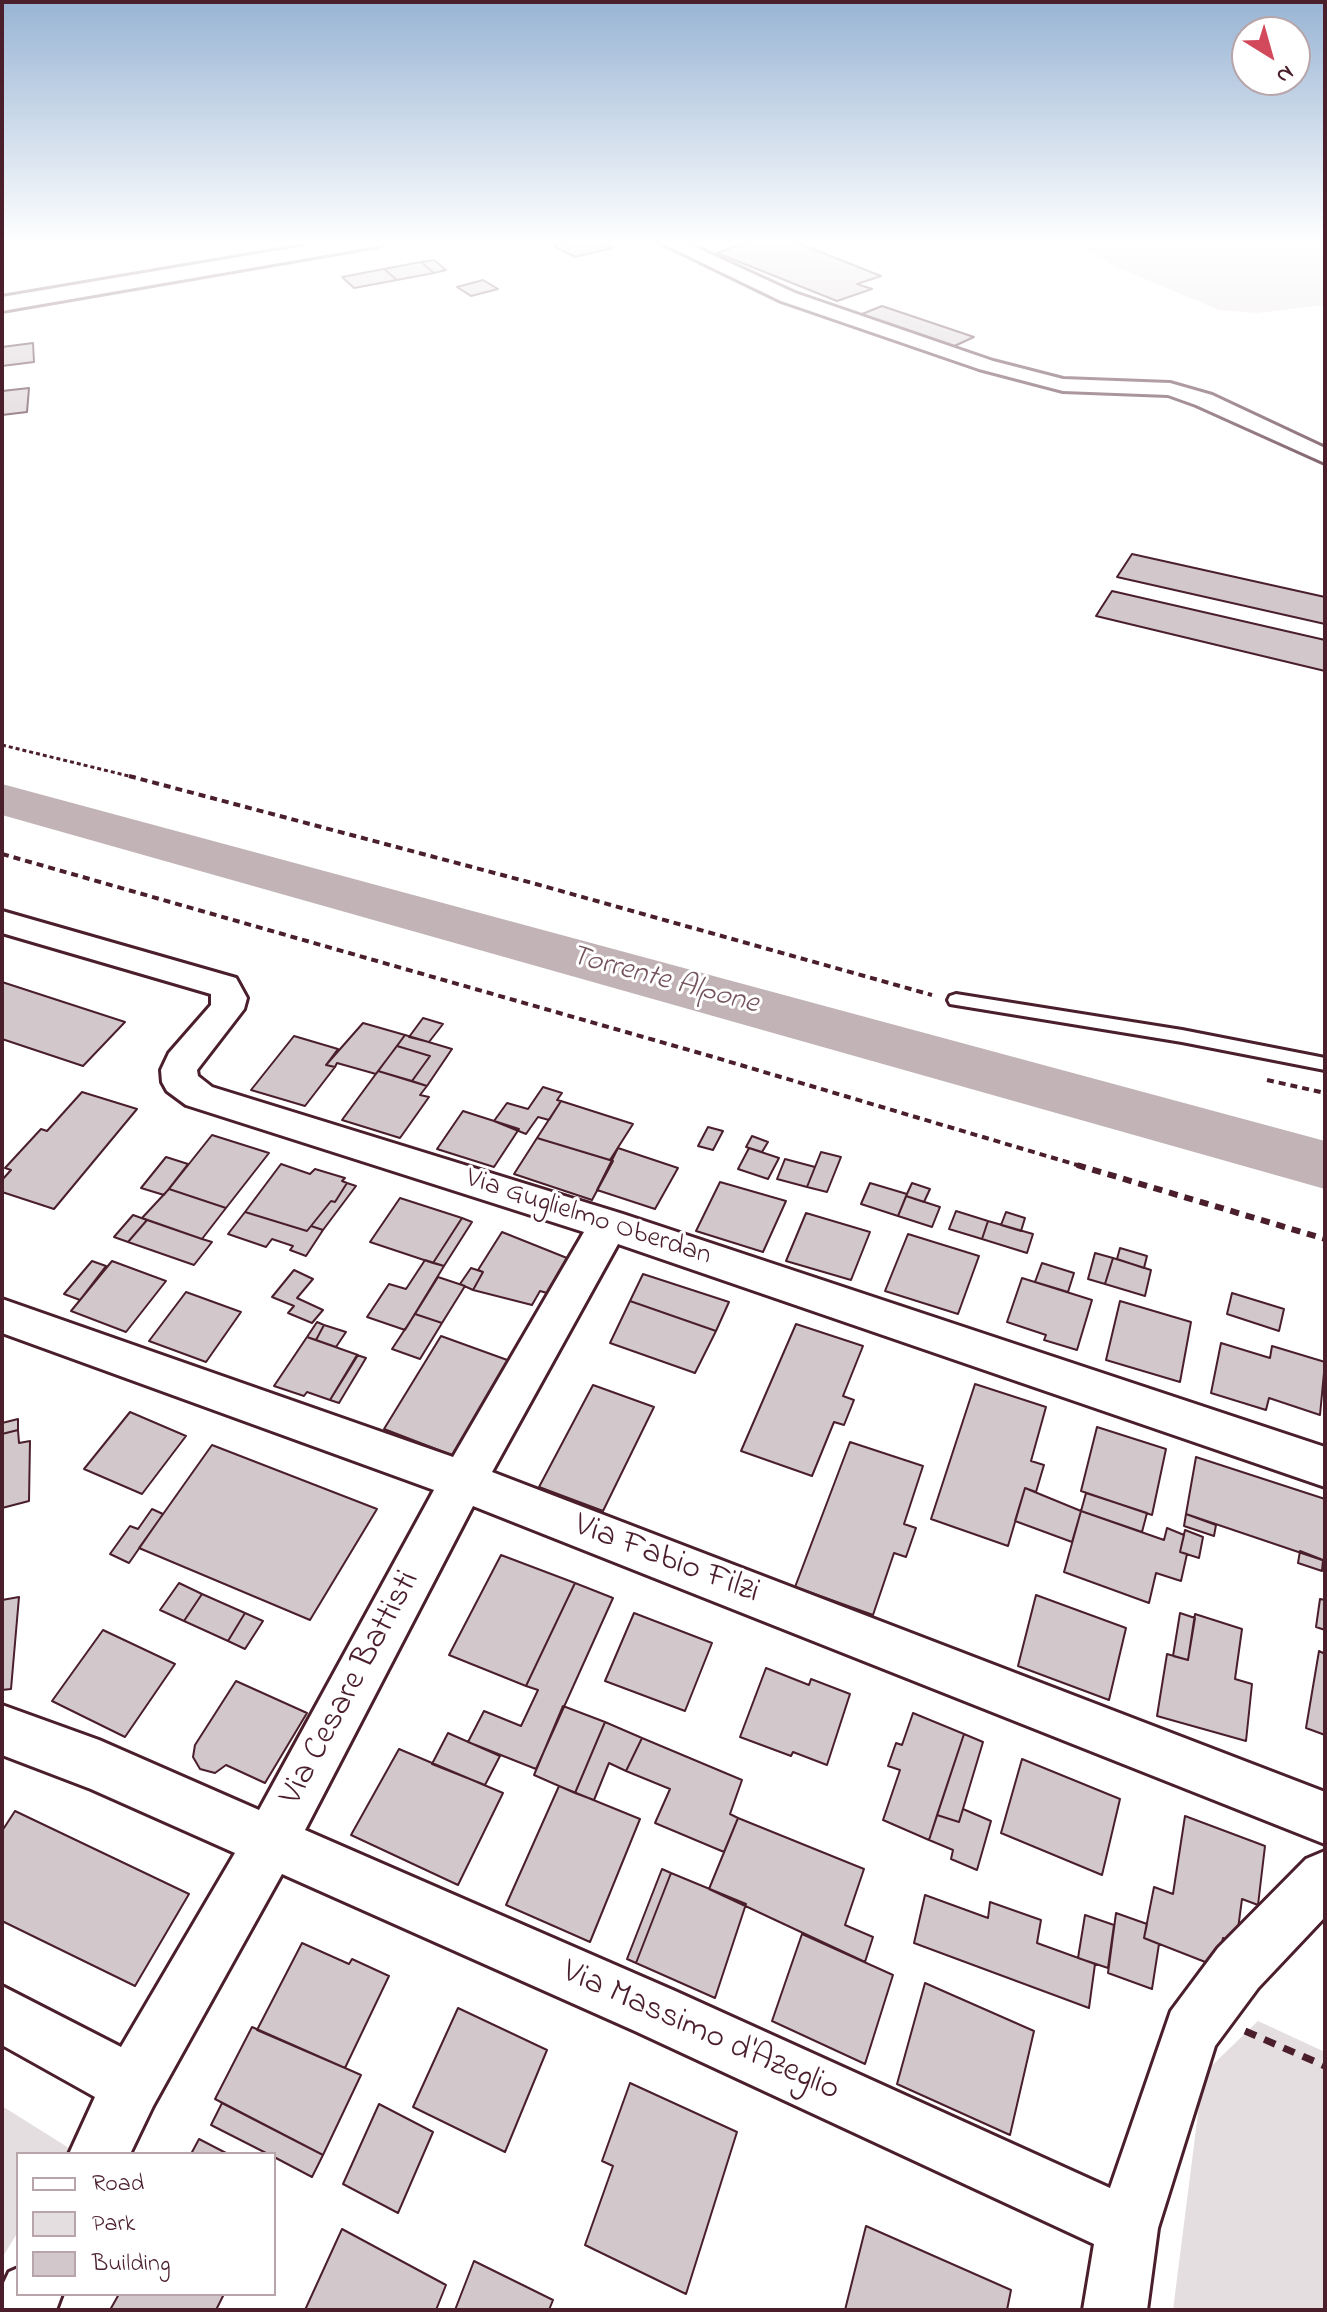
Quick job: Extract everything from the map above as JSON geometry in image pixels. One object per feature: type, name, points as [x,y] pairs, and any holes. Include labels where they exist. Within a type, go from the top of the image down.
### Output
[{"type":"street","points":[[936,348],[986,365],[1063,385],[1170,389],[1204,400],[1325,456]]},
{"type":"street","name":"Via Guglielmo Oberdan","points":[[2,922],[224,986],[230,998],[227,1009],[182,1062],[179,1070],[180,1082],[199,1096],[609,1225],[1325,1467]]},
{"type":"street","name":"Via Cesare Battisti","points":[[100,2152],[132,2085],[270,1843],[463,1481],[609,1225]]},
{"type":"street","name":"Via Fabio Filzi","points":[[2,1316],[463,1481],[1325,1818]]},
{"type":"street","name":"Via Massimo d'Azeglio","points":[[2,1730],[99,1766],[669,2017],[1127,2228]]},
{"type":"street","points":[[1115,2310],[1127,2228],[1191,2031],[1238,1968],[1325,1878]]},
{"type":"street","points":[[2,2014],[132,2085]]},
{"type":"lane","points":[[956,1000],[1182,1036],[1325,1064]]},
{"type":"path","points":[[2,745],[193,792],[924,993]]},
{"type":"path","points":[[2,854],[710,1056],[1325,1239]]},
{"type":"path","points":[[1204,2013],[1325,2066]]},
{"type":"green space","points":[[1258,2021],[1325,2052],[1325,2310],[1173,2310],[1203,2074]]},
{"type":"green space","points":[[2,2106],[69,2148],[67,2152],[16,2152],[16,2235],[2,2258]]},
{"type":"building","points":[[2,348],[33,348],[34,362],[2,366]]},
{"type":"building","points":[[29,388],[27,412],[2,415],[2,391]]},
{"type":"building","points":[[1132,554],[1325,597],[1325,624],[1117,577]]},
{"type":"building","points":[[1112,591],[1325,640],[1325,671],[1096,616]]},
{"type":"building","points":[[2,982],[125,1022],[83,1066],[2,1039]]},
{"type":"building","points":[[423,1018],[443,1024],[429,1042],[409,1037]]},
{"type":"building","points":[[363,1023],[405,1035],[376,1074],[337,1063],[335,1067],[326,1065]]},
{"type":"building","points":[[405,1035],[452,1049],[427,1086],[412,1081],[430,1056],[397,1046]]},
{"type":"building","points":[[294,1036],[338,1049],[326,1065],[335,1067],[305,1106],[251,1090]]},
{"type":"building","points":[[397,1046],[430,1056],[412,1081],[378,1071]]},
{"type":"building","points":[[378,1071],[427,1086],[420,1095],[429,1097],[400,1138],[342,1120]]},
{"type":"building","points":[[543,1087],[562,1093],[557,1100],[561,1101],[549,1120],[538,1117],[526,1134],[494,1121],[507,1103],[528,1109]]},
{"type":"building","points":[[82,1092],[137,1109],[54,1209],[2,1192],[2,1180],[11,1170],[5,1168],[41,1129],[47,1131]]},
{"type":"building","points":[[561,1101],[633,1124],[610,1160],[537,1138]]},
{"type":"building","points":[[463,1111],[519,1129],[494,1167],[437,1149]]},
{"type":"building","points":[[708,1127],[723,1131],[713,1150],[698,1146]]},
{"type":"building","points":[[212,1135],[269,1153],[226,1208],[169,1189]]},
{"type":"building","points":[[752,1136],[768,1142],[762,1152],[746,1147]]},
{"type":"building","points":[[537,1138],[613,1161],[592,1200],[514,1174]]},
{"type":"building","points":[[618,1148],[678,1168],[655,1209],[597,1190]]},
{"type":"building","points":[[749,1148],[779,1158],[768,1179],[738,1169]]},
{"type":"building","points":[[821,1152],[841,1157],[827,1192],[807,1187]]},
{"type":"building","points":[[166,1157],[188,1164],[164,1195],[141,1188]]},
{"type":"building","points":[[785,1159],[815,1167],[807,1187],[777,1179]]},
{"type":"building","points":[[281,1164],[310,1174],[315,1169],[345,1178],[342,1181],[347,1183],[335,1202],[331,1201],[307,1231],[245,1212]]},
{"type":"building","points":[[720,1182],[786,1201],[763,1252],[696,1231]]},
{"type":"building","points":[[347,1183],[356,1186],[323,1230],[311,1226],[331,1201],[335,1202]]},
{"type":"building","points":[[870,1183],[907,1194],[898,1216],[861,1204]]},
{"type":"building","points":[[912,1183],[930,1189],[924,1202],[906,1196]]},
{"type":"building","points":[[169,1189],[226,1208],[202,1239],[142,1218]]},
{"type":"building","points":[[906,1196],[940,1207],[932,1227],[898,1216]]},
{"type":"building","points":[[400,1198],[462,1218],[433,1263],[370,1242]]},
{"type":"building","points":[[956,1211],[988,1221],[982,1239],[949,1229]]},
{"type":"building","points":[[245,1212],[307,1231],[311,1226],[323,1230],[306,1256],[290,1250],[293,1246],[272,1239],[266,1247],[228,1234]]},
{"type":"building","points":[[1006,1212],[1025,1218],[1021,1231],[1001,1225]]},
{"type":"building","points":[[806,1213],[870,1232],[851,1280],[786,1261]]},
{"type":"building","points":[[133,1215],[147,1220],[128,1242],[114,1237]]},
{"type":"building","points":[[462,1218],[472,1222],[444,1266],[433,1263]]},
{"type":"building","points":[[147,1220],[212,1242],[194,1265],[128,1242]]},
{"type":"building","points":[[988,1221],[1033,1234],[1027,1253],[982,1239]]},
{"type":"building","points":[[502,1232],[567,1258],[547,1293],[540,1291],[532,1305],[473,1290],[483,1272],[478,1270]]},
{"type":"building","points":[[908,1234],[979,1256],[958,1314],[885,1291]]},
{"type":"building","points":[[1120,1248],[1147,1256],[1144,1268],[1117,1259]]},
{"type":"building","points":[[1095,1253],[1113,1258],[1105,1284],[1088,1279]]},
{"type":"building","points":[[1113,1258],[1151,1270],[1145,1296],[1105,1284]]},
{"type":"building","points":[[425,1260],[444,1266],[405,1330],[367,1317],[389,1284],[406,1289]]},
{"type":"building","points":[[92,1261],[106,1266],[80,1300],[64,1294]]},
{"type":"building","points":[[112,1261],[166,1281],[126,1332],[71,1311]]},
{"type":"building","points":[[1042,1263],[1074,1273],[1068,1292],[1035,1282]]},
{"type":"building","points":[[471,1268],[483,1272],[473,1290],[460,1284]]},
{"type":"building","points":[[294,1270],[313,1279],[297,1298],[323,1310],[312,1323],[288,1313],[294,1306],[272,1297]]},
{"type":"building","points":[[643,1274],[729,1302],[716,1331],[630,1301]]},
{"type":"building","points":[[438,1277],[465,1286],[442,1323],[415,1314]]},
{"type":"building","points":[[1022,1278],[1092,1300],[1077,1350],[1044,1340],[1046,1335],[1007,1322]]},
{"type":"building","points":[[186,1292],[241,1312],[206,1362],[149,1341]]},
{"type":"building","points":[[1232,1293],[1284,1309],[1279,1331],[1227,1314]]},
{"type":"building","points":[[630,1301],[716,1331],[695,1373],[610,1343]]},
{"type":"building","points":[[1120,1301],[1191,1322],[1180,1382],[1106,1360]]},
{"type":"building","points":[[415,1314],[442,1323],[420,1359],[392,1349]]},
{"type":"building","points":[[317,1322],[324,1325],[316,1340],[307,1337]]},
{"type":"building","points":[[796,1324],[863,1346],[843,1396],[854,1400],[844,1425],[834,1422],[812,1476],[741,1451]]},
{"type":"building","points":[[324,1325],[346,1332],[336,1347],[316,1340]]},
{"type":"building","points":[[441,1336],[510,1361],[454,1456],[384,1429]]},
{"type":"building","points":[[307,1337],[358,1355],[330,1400],[307,1392],[304,1396],[274,1386]]},
{"type":"building","points":[[1221,1343],[1270,1358],[1272,1346],[1325,1362],[1320,1415],[1269,1398],[1266,1410],[1211,1393]]},
{"type":"building","points":[[357,1355],[366,1358],[339,1403],[330,1400]]},
{"type":"building","points":[[975,1384],[1046,1407],[1031,1461],[1044,1465],[1036,1492],[1025,1488],[1008,1546],[931,1519]]},
{"type":"building","points":[[593,1385],[654,1407],[603,1511],[539,1487]]},
{"type":"building","points":[[130,1412],[186,1436],[142,1494],[84,1469]]},
{"type":"building","points":[[18,1419],[18,1430],[2,1434],[2,1423]]},
{"type":"building","points":[[1097,1427],[1166,1449],[1152,1515],[1081,1491]]},
{"type":"building","points":[[18,1430],[19,1443],[30,1441],[29,1501],[2,1508],[2,1434]]},
{"type":"building","points":[[850,1442],[923,1466],[904,1524],[916,1528],[906,1557],[894,1553],[873,1615],[795,1587]]},
{"type":"building","points":[[212,1445],[377,1509],[310,1620],[139,1548]]},
{"type":"building","points":[[1196,1457],[1325,1499],[1325,1561],[1186,1514]]},
{"type":"building","points":[[1025,1488],[1081,1511],[1072,1542],[1015,1521]]},
{"type":"building","points":[[1086,1493],[1147,1513],[1142,1532],[1081,1511]]},
{"type":"building","points":[[152,1509],[163,1514],[129,1563],[110,1554],[130,1526],[138,1529]]},
{"type":"building","points":[[1081,1511],[1164,1540],[1167,1528],[1184,1535],[1180,1552],[1187,1554],[1181,1581],[1156,1573],[1149,1603],[1064,1572]]},
{"type":"building","points":[[1186,1514],[1216,1525],[1214,1536],[1184,1526]]},
{"type":"building","points":[[1185,1530],[1203,1537],[1199,1558],[1180,1552]]},
{"type":"building","points":[[1300,1551],[1323,1560],[1322,1571],[1298,1563]]},
{"type":"building","points":[[501,1555],[575,1583],[526,1686],[449,1655]]},
{"type":"building","points":[[179,1583],[202,1594],[184,1621],[160,1610]]},
{"type":"building","points":[[575,1583],[613,1598],[536,1769],[468,1742],[484,1711],[521,1726],[538,1690],[526,1686]]},
{"type":"building","points":[[202,1594],[245,1613],[228,1641],[184,1621]]},
{"type":"building","points":[[1036,1595],[1126,1628],[1109,1700],[1018,1666]]},
{"type":"building","points":[[19,1597],[11,1689],[2,1690],[2,1600]]},
{"type":"building","points":[[1320,1599],[1325,1600],[1325,1630],[1316,1627]]},
{"type":"building","points":[[245,1613],[263,1621],[245,1649],[228,1641]]},
{"type":"building","points":[[634,1613],[712,1643],[685,1711],[605,1681]]},
{"type":"building","points":[[1180,1613],[1195,1618],[1188,1660],[1173,1656]]},
{"type":"building","points":[[1195,1614],[1242,1629],[1235,1679],[1252,1684],[1246,1741],[1157,1716],[1167,1654],[1188,1660]]},
{"type":"building","points":[[103,1630],[175,1664],[125,1737],[52,1701]]},
{"type":"building","points":[[1319,1651],[1325,1654],[1325,1735],[1306,1728]]},
{"type":"building","points":[[766,1668],[809,1685],[811,1679],[850,1694],[827,1765],[793,1752],[791,1756],[740,1737]]},
{"type":"building","points":[[236,1681],[307,1713],[265,1783],[226,1765],[215,1773],[200,1769],[193,1757],[195,1745]]},
{"type":"building","points":[[563,1706],[605,1722],[575,1793],[534,1775]]},
{"type":"building","points":[[913,1713],[964,1734],[929,1840],[883,1820],[900,1770],[888,1766],[896,1743],[902,1745]]},
{"type":"building","points":[[605,1722],[642,1738],[626,1771],[609,1763],[594,1800],[575,1793]]},
{"type":"building","points":[[448,1733],[500,1756],[485,1785],[432,1764]]},
{"type":"building","points":[[964,1734],[983,1742],[959,1822],[937,1815]]},
{"type":"building","points":[[642,1738],[742,1780],[730,1814],[738,1818],[724,1852],[655,1823],[670,1789],[626,1771]]},
{"type":"building","points":[[399,1749],[503,1793],[458,1885],[351,1835]]},
{"type":"building","points":[[1022,1759],[1120,1799],[1102,1875],[1001,1833]]},
{"type":"building","points":[[559,1786],[640,1819],[590,1942],[506,1905]]},
{"type":"building","points":[[963,1809],[991,1821],[977,1870],[951,1859],[953,1850],[929,1840],[937,1815],[959,1822]]},
{"type":"building","points":[[15,1811],[189,1894],[135,1986],[2,1921],[2,1831]]},
{"type":"building","points":[[1185,1816],[1265,1846],[1258,1905],[1242,1899],[1236,1944],[1223,1938],[1218,1967],[1144,1938],[1154,1887],[1173,1894]]},
{"type":"building","points":[[738,1818],[864,1869],[845,1925],[873,1937],[865,1962],[709,1889]]},
{"type":"building","points":[[662,1869],[671,1873],[636,1963],[627,1959]]},
{"type":"building","points":[[671,1873],[746,1904],[715,1998],[636,1963]]},
{"type":"building","points":[[925,1895],[988,1918],[990,1902],[1041,1920],[1037,1943],[1095,1964],[1089,2008],[914,1943]]},
{"type":"building","points":[[1116,1913],[1147,1924],[1144,1938],[1159,1944],[1152,1989],[1108,1973]]},
{"type":"building","points":[[1085,1915],[1114,1925],[1108,1968],[1078,1958]]},
{"type":"building","points":[[802,1934],[893,1975],[865,2064],[772,2021]]},
{"type":"building","points":[[302,1943],[349,1964],[352,1959],[389,1976],[345,2068],[257,2030]]},
{"type":"building","points":[[925,1983],[1034,2031],[1010,2135],[897,2084]]},
{"type":"building","points":[[458,2008],[547,2050],[505,2152],[413,2107]]},
{"type":"building","points":[[252,2027],[361,2075],[323,2155],[215,2099]]},
{"type":"building","points":[[630,2083],[737,2132],[686,2294],[585,2245],[613,2166],[602,2161]]},
{"type":"building","points":[[222,2103],[323,2155],[312,2177],[276,2158],[276,2152],[264,2152],[211,2125]]},
{"type":"building","points":[[379,2104],[433,2132],[398,2213],[343,2184]]},
{"type":"building","points":[[199,2139],[224,2152],[192,2152]]},
{"type":"building","points":[[866,2226],[1011,2290],[1007,2310],[845,2310]]},
{"type":"building","points":[[342,2229],[446,2285],[436,2310],[305,2310]]},
{"type":"building","points":[[474,2261],[553,2300],[549,2310],[455,2310]]},
{"type":"building","points":[[118,2296],[223,2296],[216,2310],[110,2310]]},
{"type":"waterway","name":"Torrente Alpone","points":[[2,799],[1325,1165]]}]
